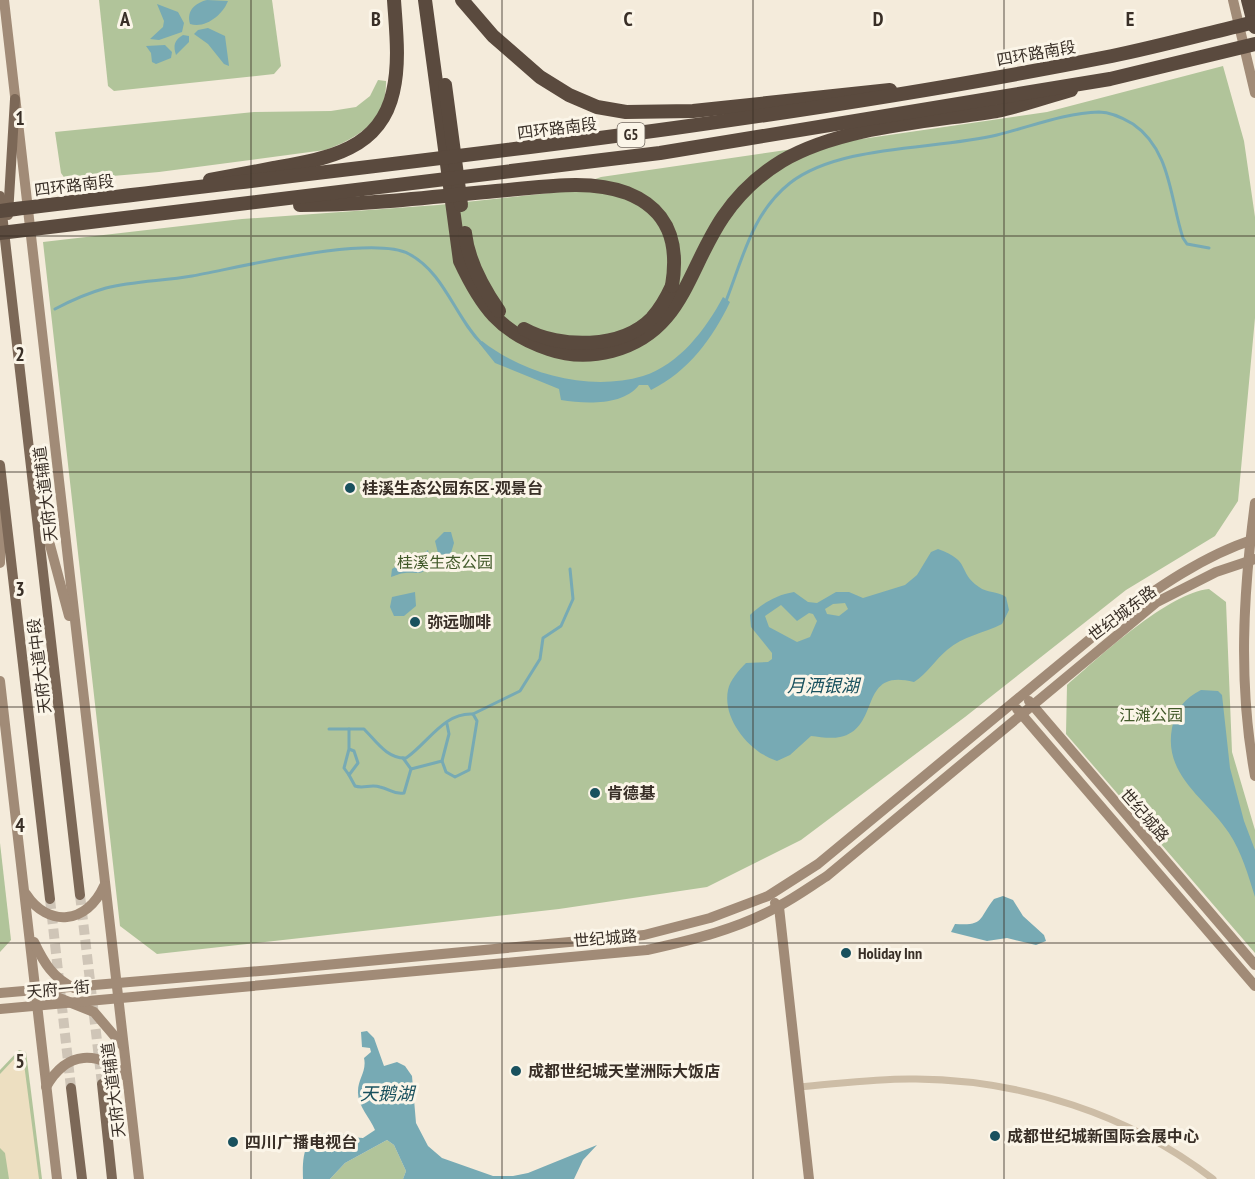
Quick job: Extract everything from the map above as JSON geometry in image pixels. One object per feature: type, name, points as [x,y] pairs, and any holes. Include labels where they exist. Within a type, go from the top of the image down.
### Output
[{"type":"highway","points":[[149,192],[320,160],[344,152],[366,140],[384,118],[390,105],[396,74],[394,0]]},
{"type":"highway","points":[[425,0],[460,261],[475,293],[495,319],[516,335],[560,353],[601,354],[641,340],[666,320],[689,285],[723,218],[757,179],[782,161],[817,145],[844,137],[1000,110],[1110,79]]},
{"type":"highway","points":[[235,206],[339,205],[558,186],[610,188],[644,202],[667,226],[675,242],[676,263],[672,286],[666,300],[651,319],[626,334],[593,343],[561,342],[534,335],[498,311],[477,274],[466,248],[433,0]]},
{"type":"highway","points":[[462,0],[493,36],[540,77],[569,95],[597,107],[626,112],[693,111],[958,84]]},
{"type":"highway","points":[[1248,0],[1255,27]]},
{"type":"highway","name":"四环路南段","points":[[0,211],[595,141],[958,84],[1115,55],[1255,22]]},
{"type":"highway","name":"G5","points":[[0,233],[660,153],[1110,79],[1255,44]]},
{"type":"main road","name":"天府大道辅道","points":[[4,0],[138,1179]]},
{"type":"main road","points":[[1233,0],[1255,93]]},
{"type":"main road","points":[[7,255],[15,99]]},
{"type":"main road","points":[[0,196],[7,255]]},
{"type":"main road","name":"天府大道中段","points":[[7,255],[80,896]]},
{"type":"main road","name":"天府大道中段","points":[[0,465],[50,899]]},
{"type":"main road","points":[[33,480],[78,651]]},
{"type":"main road","points":[[0,563],[2,484]]},
{"type":"main road","points":[[1255,503],[1244,640],[1247,733],[1255,776]]},
{"type":"main road","name":"世纪城东路","points":[[1024,695],[1153,591],[1253,540]]},
{"type":"main road","name":"世纪城东路","points":[[1021,713],[1157,602],[1216,572],[1252,560]]},
{"type":"main road","points":[[1244,640],[1251,626],[1255,624]]},
{"type":"main road","points":[[0,681],[57,1179]]},
{"type":"main road","name":"世纪城路","points":[[116,984],[644,935],[710,918],[768,896],[818,864],[1024,695],[1054,733],[1255,965]]},
{"type":"main road","name":"世纪城路","points":[[1013,704],[1255,986]]},
{"type":"main road","name":"世纪城路","points":[[118,999],[647,950],[702,937],[779,907],[827,876],[1021,713]]},
{"type":"main road","points":[[24,891],[34,906],[44,914],[56,917],[86,910],[98,898],[105,884]]},
{"type":"main road","points":[[768,896],[779,907],[809,1179]]},
{"type":"main road","points":[[31,937],[47,968],[72,987],[118,999]]},
{"type":"main road","name":"天府一街","points":[[0,993],[116,984]]},
{"type":"main road","points":[[35,990],[74,1002],[94,1012],[123,1046]]},
{"type":"main road","name":"天府一街","points":[[0,1009],[118,999]]},
{"type":"main road","points":[[46,1087],[62,1066],[83,1058],[106,1061],[127,1077]]},
{"type":"main road","points":[[102,1084],[112,1179]]},
{"type":"main road","points":[[71,1088],[82,1179]]},
{"type":"street","points":[[798,1087],[915,1078],[968,1081],[1027,1091],[1073,1104],[1122,1123],[1168,1148],[1214,1179]]},
{"type":"green space","points":[[99,0],[272,0],[281,66],[274,74],[114,91],[108,86]]},
{"type":"green space","name":"桂溪生态公园","points":[[1223,66],[1244,141],[1255,217],[1255,318],[1238,501],[1215,536],[1126,590],[965,717],[801,840],[707,887],[559,909],[157,954],[120,926],[43,242],[242,219],[438,205],[559,192],[601,177],[1047,112]]},
{"type":"green space","points":[[378,80],[386,81],[382,107],[376,117],[360,133],[325,150],[159,172],[66,180],[61,173],[55,132],[254,112],[331,111],[356,107],[370,96]]},
{"type":"green space","name":"江滩公园","points":[[1209,589],[1226,602],[1232,752],[1255,830],[1255,953],[1066,734],[1067,685],[1135,628],[1174,601]]},
{"type":"green space","points":[[0,843],[11,940],[0,952]]},
{"type":"green space","points":[[19,1050],[26,1052],[42,1179],[0,1179],[0,1070]]},
{"type":"green space","points":[[387,1140],[394,1145],[406,1171],[403,1179],[330,1179],[345,1163]]},
{"type":"shaded area","points":[[23,1056],[39,1179],[9,1179],[5,1153],[0,1148],[0,1074],[15,1058]]},
{"type":"water","points":[[207,0],[228,1],[213,19],[202,24],[190,24],[189,15],[192,8]]},
{"type":"water","points":[[157,4],[178,12],[184,23],[182,32],[159,40],[150,39],[163,27],[164,21]]},
{"type":"water","points":[[208,28],[225,36],[229,66],[224,64],[208,44],[194,34],[198,30]]},
{"type":"water","points":[[183,35],[189,36],[189,42],[176,55],[175,44]]},
{"type":"water","points":[[165,45],[172,52],[171,58],[156,64],[152,62],[151,53],[146,46]]},
{"type":"water","points":[[723,297],[730,302],[723,316],[707,341],[688,364],[651,390],[648,385],[639,385],[632,392],[614,400],[592,403],[561,400],[559,389],[495,363],[479,343],[482,341],[517,363],[558,377],[579,381],[622,380],[656,371],[680,355],[700,333]]},
{"type":"water","points":[[444,532],[451,532],[454,543],[451,553],[445,556],[438,553],[435,541]]},
{"type":"water","name":"月洒银湖","points":[[938,549],[949,553],[960,562],[972,582],[985,590],[1006,597],[1009,610],[1002,624],[953,645],[914,682],[896,680],[884,683],[877,690],[861,722],[853,731],[837,738],[811,736],[790,755],[777,761],[767,757],[748,743],[740,734],[729,713],[727,701],[729,686],[746,663],[768,662],[772,659],[772,653],[751,627],[750,615],[770,600],[794,592],[808,602],[817,603],[836,592],[849,592],[863,598],[905,585],[917,575],[931,552]],"holes":[[[845,603],[848,609],[839,616],[827,614],[825,609],[833,604]],[[781,605],[797,621],[809,613],[813,614],[817,621],[810,637],[797,642],[769,627],[765,616]]]},
{"type":"water","points":[[428,550],[430,563],[425,570],[419,573],[401,573],[391,577],[392,569]]},
{"type":"water","points":[[415,592],[416,606],[404,616],[394,616],[390,607],[392,597]]},
{"type":"water","points":[[1201,690],[1218,691],[1222,695],[1230,768],[1244,821],[1255,850],[1255,897],[1234,841],[1220,821],[1189,786],[1174,760],[1171,745],[1172,728],[1178,710],[1190,697]]},
{"type":"water","points":[[1003,896],[1013,900],[1023,916],[1044,935],[1046,941],[1036,945],[1007,938],[987,941],[951,932],[955,924],[972,924],[980,920],[994,899]]},
{"type":"water","name":"天鹅湖","points":[[367,1031],[374,1038],[384,1066],[397,1062],[405,1066],[412,1076],[416,1123],[428,1146],[442,1158],[493,1176],[513,1176],[528,1173],[597,1145],[583,1160],[574,1179],[403,1179],[406,1171],[394,1145],[387,1140],[345,1163],[330,1179],[303,1179],[305,1152],[313,1139],[328,1133],[363,1138],[375,1130],[358,1096],[364,1058],[371,1052],[370,1048],[362,1047],[361,1032]]},
{"type":"waterway","points":[[726,301],[750,237],[766,208],[790,183],[811,170],[861,155],[973,140],[1086,113],[1103,112],[1117,116],[1133,124],[1146,135],[1162,161],[1183,238],[1187,244],[1209,248]]},
{"type":"waterway","points":[[55,309],[86,294],[138,282],[192,276],[303,254],[365,248],[391,249],[409,254],[432,272],[473,334],[483,345]]},
{"type":"waterway","points":[[329,729],[364,729],[393,756],[406,758],[453,718],[473,714],[520,691],[540,659],[543,638],[561,626],[573,599],[570,569]]},
{"type":"waterway","points":[[442,761],[446,772],[455,777],[469,770],[477,721],[473,714]]},
{"type":"waterway","points":[[411,769],[442,761],[449,734],[447,724]]},
{"type":"waterway","points":[[349,729],[349,749],[344,768],[349,775],[358,763],[354,751],[349,749]]},
{"type":"waterway","points":[[349,775],[355,786],[377,786],[395,793],[404,793],[411,769],[403,758]]},
{"type":"tunnel","points":[[80,895],[102,1084]]},
{"type":"tunnel","points":[[50,899],[71,1088]]},
{"type":"place","name":"桂溪生态公园东区-观景台","points":[[350,488]]},
{"type":"place","name":"弥远咖啡","points":[[415,622]]},
{"type":"place","name":"肯德基","points":[[595,793]]},
{"type":"place","name":"Holiday Inn","points":[[846,953]]},
{"type":"place","name":"成都世纪城天堂洲际大饭店","points":[[516,1071]]},
{"type":"place","name":"成都世纪城新国际会展中心","points":[[995,1136]]},
{"type":"place","name":"四川广播电视台","points":[[233,1142]]}]
